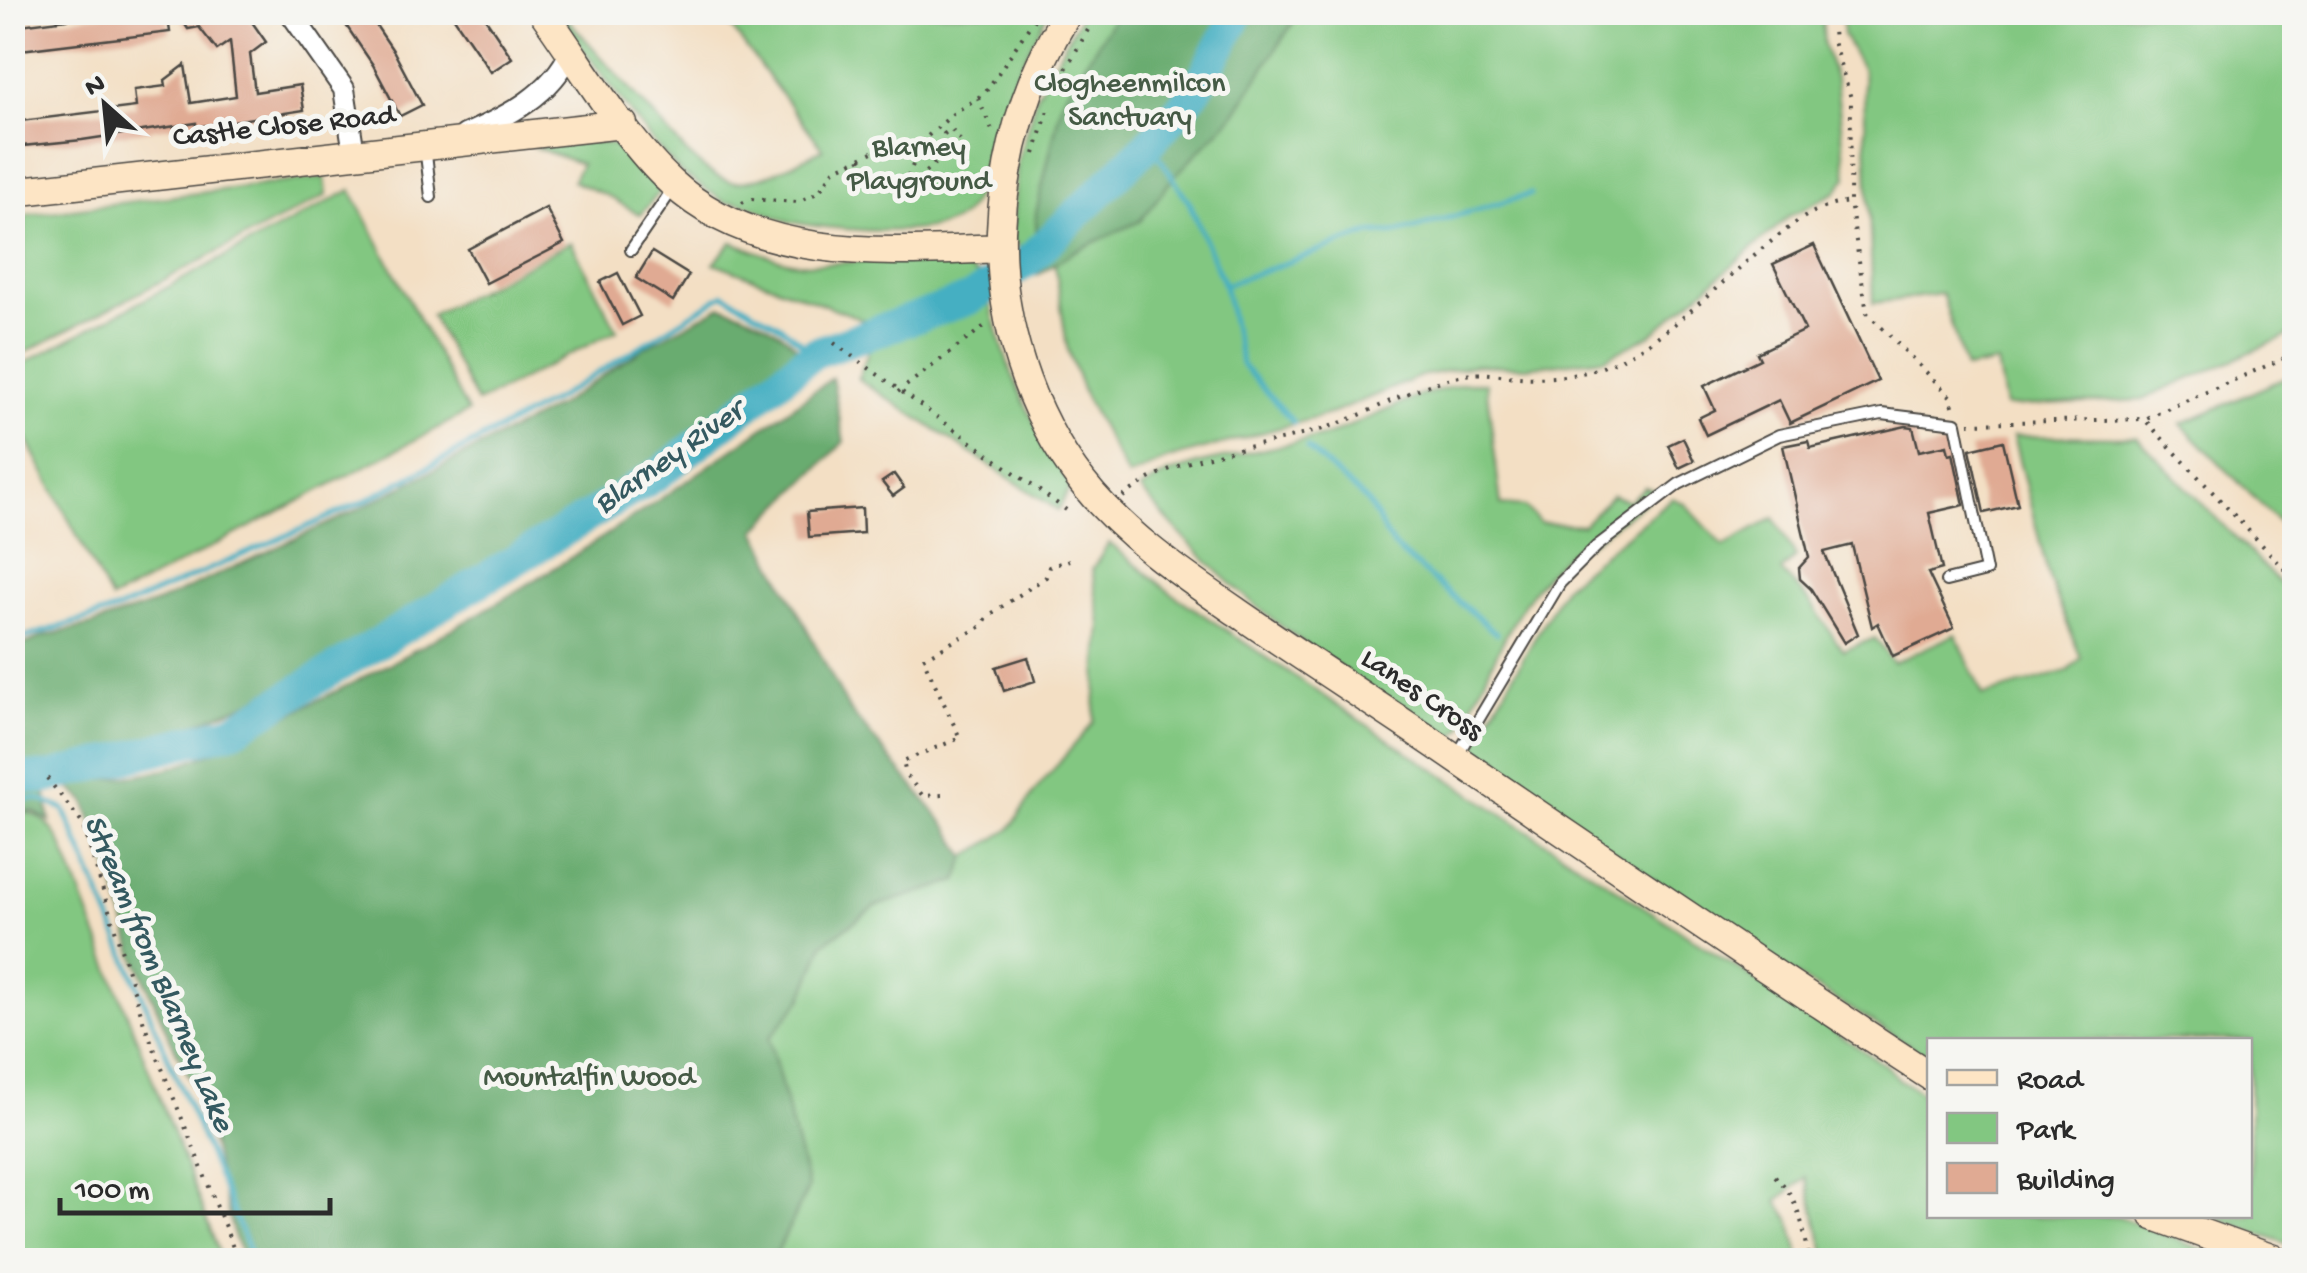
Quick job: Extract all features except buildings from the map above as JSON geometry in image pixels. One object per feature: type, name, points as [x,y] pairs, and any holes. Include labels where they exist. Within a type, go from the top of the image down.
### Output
[{"type":"street","points":[[290,12],[344,89],[354,153]]},
{"type":"street","points":[[544,12],[652,162],[675,186],[725,218],[755,232],[821,248],[960,250],[1001,258]]},
{"type":"street","name":"Lanes Cross","points":[[1068,12],[1042,55],[1021,109],[1002,212],[1000,314],[1048,428],[1083,483],[1177,571],[1541,819],[1927,1074]]},
{"type":"street","name":"Castle Close Road","points":[[435,144],[498,120],[537,96],[562,71],[571,51]]},
{"type":"street","name":"Castle Close Road","points":[[12,192],[623,124]]},
{"type":"street","points":[[960,250],[995,228],[1002,212]]},
{"type":"street","points":[[2160,1218],[2276,1260]]},
{"type":"lane","points":[[431,197],[435,144]]},
{"type":"lane","points":[[631,250],[675,186]]},
{"type":"lane","points":[[1456,758],[1560,583],[1597,546],[1679,484],[1779,435],[1882,414],[1956,423],[1986,571],[1946,581]]},
{"type":"path","points":[[725,218],[750,198],[798,202],[812,197],[834,170],[888,146],[909,148],[921,142],[997,80],[1039,12]]},
{"type":"path","points":[[1057,87],[1098,12]]},
{"type":"path","points":[[1832,12],[1834,45],[1851,98],[1850,202],[1867,314],[1950,397],[1956,423],[2144,419],[2294,354]]},
{"type":"path","points":[[978,98],[992,134]]},
{"type":"path","points":[[1032,160],[1050,103]]},
{"type":"path","points":[[860,158],[878,185],[906,189],[945,154],[959,152],[962,143],[952,129],[944,134],[945,154]]},
{"type":"path","points":[[921,142],[924,149]]},
{"type":"path","points":[[904,186],[917,155],[942,142]]},
{"type":"path","points":[[909,148],[917,155]]},
{"type":"path","points":[[1108,509],[1135,487],[1171,468],[1336,424],[1426,386],[1474,373],[1524,378],[1593,370],[1662,335],[1796,222],[1823,205],[1850,202]]},
{"type":"path","points":[[898,392],[1000,314]]},
{"type":"path","points":[[834,343],[1069,512]]},
{"type":"path","points":[[2144,419],[2294,579]]},
{"type":"path","points":[[942,796],[923,796],[906,775],[903,761],[960,738],[923,658],[982,626],[988,616],[1046,577],[1049,567],[1070,560]]},
{"type":"path","points":[[19,766],[20,811]]},
{"type":"path","points":[[47,778],[82,823],[144,1023],[238,1260]]},
{"type":"path","points":[[1775,1176],[1796,1202],[1810,1260]]},
{"type":"green space","name":"Blarney Playground","points":[[556,13],[563,14],[687,153],[714,175],[744,182],[823,149],[720,13],[1048,13],[1015,76],[996,132],[990,134],[978,187],[964,214],[931,228],[882,231],[791,222],[741,203],[726,203],[680,172],[650,139]]},
{"type":"green space","points":[[1082,13],[1822,13],[1824,46],[1836,81],[1847,177],[1836,192],[1790,216],[1652,334],[1605,358],[1526,367],[1477,365],[1421,376],[1333,413],[1168,459],[1128,477],[1084,395],[1067,347],[1055,264],[1037,275],[1012,238],[1017,163],[1037,94]]},
{"type":"green space","name":"Clogheenmilcon Sanctuary","points":[[1117,13],[1299,13],[1234,115],[1174,177],[1140,221],[1075,251],[1037,275],[1036,213],[1062,100]]},
{"type":"green space","points":[[1842,13],[2294,13],[2294,333],[2142,400],[2005,407],[1997,363],[1965,369],[1942,294],[1873,303],[1863,70],[1843,35]]},
{"type":"green space","points":[[586,140],[622,146],[661,190],[640,215],[572,181],[581,164],[534,147]]},
{"type":"green space","points":[[325,177],[327,195],[16,357],[25,215]]},
{"type":"green space","points":[[351,190],[468,412],[111,600],[13,413],[13,369]]},
{"type":"green space","points":[[571,242],[617,330],[477,403],[431,315]]},
{"type":"green space","points":[[732,242],[798,263],[930,259],[975,273],[987,289],[1019,391],[1071,486],[1058,510],[858,379],[878,325],[714,263]]},
{"type":"green space","points":[[721,306],[754,318],[788,338],[801,354],[798,360],[616,492],[557,527],[501,569],[382,626],[250,702],[176,732],[91,757],[13,767],[13,649],[159,602],[355,511],[558,406],[645,347]]},
{"type":"green space","points":[[2294,374],[2294,538],[2181,424]]},
{"type":"green space","name":"Mountalfin Wood","points":[[832,378],[844,442],[756,530],[848,708],[949,829],[966,857],[957,881],[876,906],[824,943],[802,999],[769,1038],[808,1188],[773,1260],[246,1260],[234,1238],[202,1102],[134,954],[85,801],[64,783],[138,775],[179,765],[372,673],[508,596],[640,513]]},
{"type":"green space","points":[[1464,383],[1486,383],[1501,505],[1525,507],[1540,523],[1583,525],[1612,495],[1629,501],[1645,487],[1658,492],[1586,546],[1583,542],[1541,580],[1510,627],[1461,729],[1452,738],[1445,738],[1275,622],[1214,568],[1140,489],[1167,474],[1200,463],[1329,435],[1419,396]]},
{"type":"green space","points":[[2013,436],[2137,437],[2294,598],[2294,1246],[2217,1218],[2252,1218],[2252,1038],[1927,1038],[1927,1056],[1742,942],[1476,755],[1475,747],[1492,713],[1565,585],[1672,498],[1685,504],[1724,546],[1774,518],[1796,557],[1781,571],[1811,603],[1843,651],[1875,638],[1893,663],[1956,634],[1983,696],[2068,671],[2081,658],[2049,578]]},
{"type":"green space","points":[[1109,543],[1171,593],[1927,1096],[1927,1218],[2123,1218],[2228,1260],[1827,1260],[1806,1177],[1777,1201],[1790,1220],[1801,1260],[773,1260],[808,1188],[769,1038],[802,999],[824,943],[876,906],[957,881],[966,857],[1010,829],[1035,791],[1094,722],[1101,624],[1092,570]]},
{"type":"green space","points":[[12,782],[44,783],[50,821],[34,812],[13,811]]},
{"type":"green space","points":[[12,811],[44,820],[63,847],[222,1260],[13,1260]]},
{"type":"waterway","name":"Blarney River","points":[[12,777],[47,778],[233,730],[659,474],[814,353],[970,299],[1027,262],[1150,143],[1196,90],[1239,12]]},
{"type":"waterway","points":[[1150,143],[1189,202],[1224,285],[1242,365],[1294,423]]},
{"type":"waterway","points":[[1224,285],[1367,234],[1400,232],[1531,194]]},
{"type":"waterway","points":[[12,641],[117,610],[363,502],[556,399],[724,294],[782,327],[814,353]]},
{"type":"waterway","points":[[1307,448],[1367,501],[1393,546],[1497,634]]},
{"type":"waterway","name":"Stream from Blarney Lake","points":[[12,799],[38,799],[64,809],[253,1260]]}]
